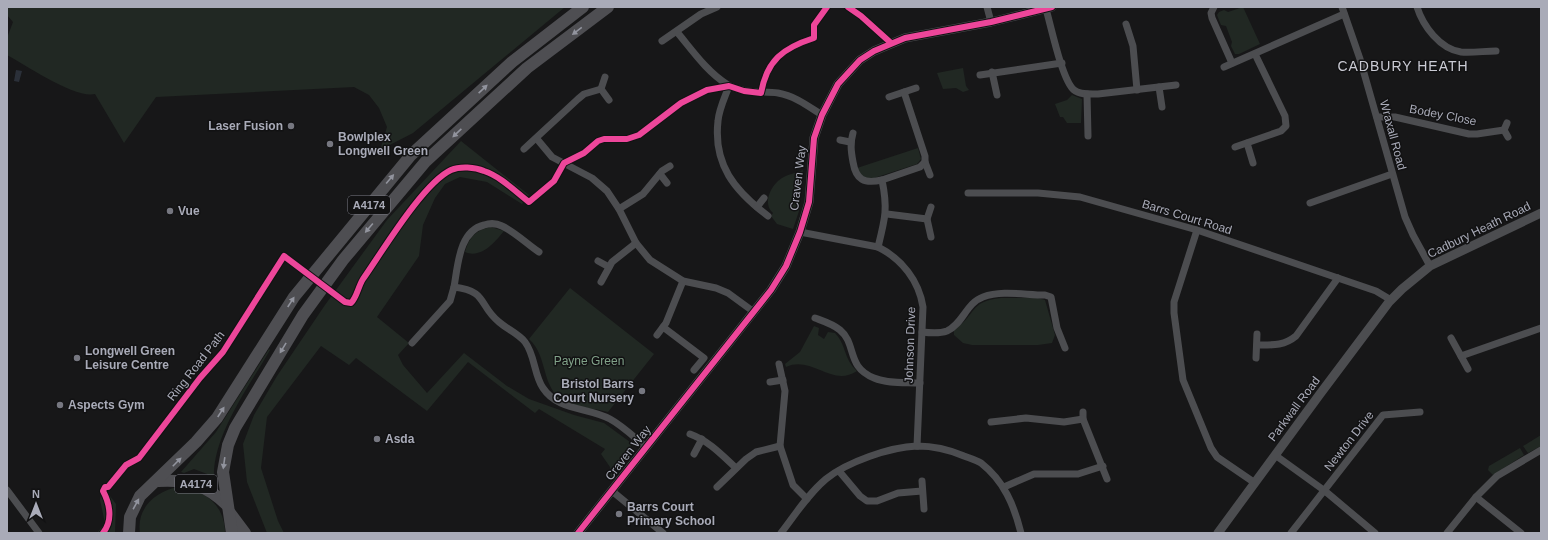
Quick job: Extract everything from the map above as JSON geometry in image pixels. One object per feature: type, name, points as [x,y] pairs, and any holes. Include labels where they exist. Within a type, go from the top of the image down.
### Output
[{"type":"main road","name":"A4174","points":[[129,533],[130,517],[134,506],[146,489],[158,481],[217,418],[294,297],[411,155],[512,62],[583,7]]},
{"type":"main road","name":"A4174","points":[[232,533],[223,472],[224,461],[235,428],[303,315],[343,260],[426,161],[527,68],[608,7]]},
{"type":"main road","name":"A4174","points":[[158,481],[190,482],[208,489],[228,509],[245,533]]},
{"type":"street","points":[[662,41],[701,14],[711,11],[717,7]]},
{"type":"street","points":[[987,7],[991,22]]},
{"type":"street","points":[[1417,7],[1428,29],[1448,48],[1461,52],[1496,51]]},
{"type":"street","points":[[1049,8],[1066,78],[1077,92],[1087,94],[1176,85]]},
{"type":"street","name":"Craven Way","points":[[578,533],[754,312],[771,290],[786,266],[800,232],[809,202],[814,138],[822,115],[838,84],[860,60],[891,43],[918,35],[991,22],[1049,8]]},
{"type":"street","points":[[1212,9],[1232,63]]},
{"type":"street","points":[[1224,67],[1255,54],[1343,10]]},
{"type":"street","name":"Wraxall Road","points":[[1343,10],[1377,117],[1392,174],[1413,235],[1430,266]]},
{"type":"street","points":[[1126,24],[1133,46],[1137,90]]},
{"type":"street","points":[[677,32],[714,75],[729,86],[744,91],[787,95],[796,98],[822,115]]},
{"type":"street","points":[[761,93],[764,76],[778,58],[796,44],[814,38]]},
{"type":"street","points":[[1235,147],[1281,131],[1286,126],[1285,116],[1255,54]]},
{"type":"street","points":[[980,75],[992,72],[1062,63]]},
{"type":"street","points":[[992,72],[997,95]]},
{"type":"street","points":[[601,90],[605,78]]},
{"type":"street","points":[[729,86],[718,121],[718,151],[724,168],[738,191],[768,216]]},
{"type":"street","points":[[1159,87],[1162,107]]},
{"type":"street","points":[[889,97],[916,88]]},
{"type":"street","points":[[601,90],[609,100]]},
{"type":"street","points":[[524,149],[537,139],[584,94],[601,90]]},
{"type":"street","points":[[904,92],[924,156],[924,162],[930,175]]},
{"type":"street","points":[[1087,94],[1088,136]]},
{"type":"street","name":"Bodey Close","points":[[1377,117],[1395,117],[1469,134],[1504,130]]},
{"type":"street","points":[[1507,123],[1504,130],[1508,137]]},
{"type":"street","points":[[853,133],[850,142],[855,173],[862,180],[874,182],[882,180],[920,167],[924,162]]},
{"type":"street","points":[[537,139],[552,156],[592,178],[607,191],[619,209],[636,243],[650,260],[683,281],[716,288],[728,293],[754,312]]},
{"type":"street","points":[[840,140],[850,142]]},
{"type":"street","points":[[1247,143],[1253,163]]},
{"type":"street","points":[[619,209],[643,194],[660,174],[670,166]]},
{"type":"street","points":[[660,174],[667,183]]},
{"type":"street","points":[[1310,203],[1392,174]]},
{"type":"street","points":[[878,247],[887,214],[882,180]]},
{"type":"street","name":"Barrs Court Road","points":[[968,193],[1060,194],[1080,198],[1197,230],[1376,291],[1391,300]]},
{"type":"street","points":[[757,207],[764,198]]},
{"type":"street","points":[[931,207],[927,219],[931,237]]},
{"type":"street","name":"Cadbury Heath Road","points":[[1391,300],[1430,266],[1541,213]]},
{"type":"street","points":[[887,214],[927,219]]},
{"type":"street","points":[[412,343],[450,301],[464,240],[471,231],[479,226],[489,223],[500,225],[539,252]]},
{"type":"street","points":[[1197,230],[1174,302],[1174,313],[1183,380],[1216,457],[1255,483]]},
{"type":"street","name":"Johnson Drive","points":[[800,232],[878,247],[890,253],[902,263],[917,287],[923,308],[917,446]]},
{"type":"street","points":[[601,282],[609,267],[636,243]]},
{"type":"street","points":[[598,261],[609,267]]},
{"type":"street","points":[[1256,345],[1278,345],[1289,342],[1296,336],[1338,278]]},
{"type":"street","points":[[657,335],[663,327],[683,281]]},
{"type":"street","points":[[454,287],[467,288],[478,294],[497,321],[525,342],[542,388],[555,400],[572,409],[594,413],[610,420],[646,447]]},
{"type":"street","points":[[922,332],[939,333],[948,330],[960,320],[972,304],[982,297],[996,294],[1045,295],[1051,297],[1057,328],[1064,348]]},
{"type":"street","name":"Parkwall Road","points":[[1218,533],[1391,300]]},
{"type":"street","points":[[815,318],[840,330],[848,340],[854,361],[867,375],[881,381],[920,383]]},
{"type":"street","points":[[663,327],[704,358],[694,370]]},
{"type":"street","points":[[1461,356],[1541,328]]},
{"type":"street","points":[[1256,358],[1257,334]]},
{"type":"street","points":[[1451,338],[1468,369]]},
{"type":"street","points":[[779,364],[785,391],[780,446],[793,485],[807,499]]},
{"type":"street","points":[[770,382],[783,380]]},
{"type":"street","name":"Newton Drive","points":[[1291,533],[1383,415],[1420,412]]},
{"type":"street","points":[[992,422],[1026,418],[1064,422],[1083,415],[1108,479]]},
{"type":"street","points":[[690,434],[702,439],[715,448],[736,468]]},
{"type":"street","points":[[694,454],[702,439]]},
{"type":"street","points":[[717,487],[736,468],[756,452],[780,446]]},
{"type":"street","points":[[781,533],[807,499],[826,479],[860,460],[890,451],[917,446],[953,452],[980,462],[1004,487],[1014,508],[1021,533]]},
{"type":"street","points":[[1447,533],[1476,497],[1497,476],[1541,450]]},
{"type":"street","points":[[1275,455],[1325,491],[1375,533]]},
{"type":"street","points":[[1004,487],[1034,474],[1078,474],[1103,466]]},
{"type":"street","points":[[839,471],[860,496],[868,500],[877,501],[898,493],[922,491]]},
{"type":"street","points":[[922,481],[924,509]]},
{"type":"street","points":[[7,490],[40,533]]},
{"type":"street","points":[[612,491],[663,533]]},
{"type":"street","points":[[1476,497],[1521,533]]},
{"type":"green space","points":[[7,7],[565,7],[413,133],[380,150],[387,127],[379,108],[369,95],[354,87],[156,97],[124,143],[95,94],[87,94],[64,86],[7,55],[7,38],[13,22],[7,15]]},
{"type":"green space","points":[[1243,7],[1260,44],[1239,54],[1235,54],[1231,46],[1232,42],[1226,26],[1221,25],[1217,15],[1219,12],[1224,10],[1228,12]]},
{"type":"green space","points":[[963,68],[966,86],[969,90],[963,92],[956,88],[943,89],[937,73]]},
{"type":"green space","points":[[1072,95],[1082,99],[1081,123],[1067,123],[1063,117],[1060,117],[1055,104],[1067,100]]},
{"type":"green space","points":[[461,141],[529,195],[522,204],[487,182],[460,177],[445,184],[435,198],[423,225],[419,256],[377,317],[409,343],[398,355],[403,365],[427,393],[464,353],[507,386],[529,399],[574,415],[604,423],[630,442],[632,454],[611,480],[610,467],[601,454],[605,449],[539,409],[535,413],[468,362],[427,411],[356,358],[349,365],[321,346],[267,417],[261,468],[278,521],[284,533],[267,533],[247,482],[243,444],[254,415],[277,376],[325,305],[387,220]]},
{"type":"green space","points":[[918,148],[921,159],[917,164],[871,179],[860,175],[857,168]]},
{"type":"green space","points":[[803,170],[799,211],[793,229],[777,224],[771,216],[773,213],[768,204],[769,194],[774,185],[782,178]]},
{"type":"green space","points":[[491,227],[504,231],[492,244],[482,251],[471,254],[465,252],[471,238],[477,232]]},
{"type":"green space","name":"Payne Green","points":[[570,288],[654,354],[608,412],[570,404],[557,396],[548,381],[540,354],[529,339]]},
{"type":"green space","points":[[1001,298],[1038,298],[1045,300],[1055,335],[1052,343],[1038,345],[972,345],[963,343],[954,335],[954,329],[966,320],[977,306],[983,302]]},
{"type":"green space","points":[[814,326],[819,328],[818,335],[824,339],[828,332],[835,333],[842,343],[849,361],[857,371],[848,375],[839,376],[805,365],[795,364],[786,367],[785,364],[800,352]]},
{"type":"green space","points":[[269,349],[270,350],[242,396],[225,430],[215,464],[214,481],[210,480],[207,474],[194,469],[184,473],[181,472],[216,432]]},
{"type":"green space","points":[[1541,435],[1541,446],[1528,453],[1523,446]]},
{"type":"green space","points":[[1520,448],[1524,455],[1493,475],[1488,470],[1489,466]]},
{"type":"green space","points":[[178,487],[196,491],[211,500],[221,514],[225,533],[140,533],[141,516],[149,502],[162,492]]},
{"type":"green space","points":[[101,494],[110,496],[116,504],[115,533],[97,533],[105,523],[100,500]]},
{"type":"shaded area","points":[[16,70],[22,71],[19,82],[14,81]]},
{"type":"cycle path","name":"Ring Road Path","points":[[103,533],[109,518],[109,507],[103,491],[105,487],[108,487],[126,465],[139,458],[200,378],[223,352],[284,256],[345,302],[351,303],[355,298],[363,279],[416,203],[440,177],[451,170],[459,168],[472,168],[490,173],[502,180],[529,202],[554,181],[564,163],[584,153],[598,141],[604,139],[627,139],[639,135],[681,103],[707,90],[729,86],[744,91],[761,93],[767,72],[772,64],[778,57],[793,46],[814,38],[814,25],[827,7]]},
{"type":"cycle path","points":[[848,7],[861,16],[891,43]]},
{"type":"cycle path","points":[[578,533],[771,290],[786,266],[800,232],[809,202],[814,138],[822,115],[838,84],[860,60],[874,51],[905,38],[991,22],[1052,7]]},
{"type":"place","name":"Laser Fusion","points":[[291,126]]},
{"type":"place","name":"Bowlplex Longwell Green","points":[[330,144]]},
{"type":"place","name":"Vue","points":[[170,211]]},
{"type":"place","name":"Longwell Green Leisure Centre","points":[[77,358]]},
{"type":"place","name":"Bristol Barrs Court Nursery","points":[[642,391]]},
{"type":"place","name":"Aspects Gym","points":[[60,405]]},
{"type":"place","name":"Asda","points":[[377,439]]},
{"type":"place","name":"Barrs Court Primary School","points":[[619,514]]},
{"type":"district","name":"CADBURY HEATH","points":[[1403,66]]}]
